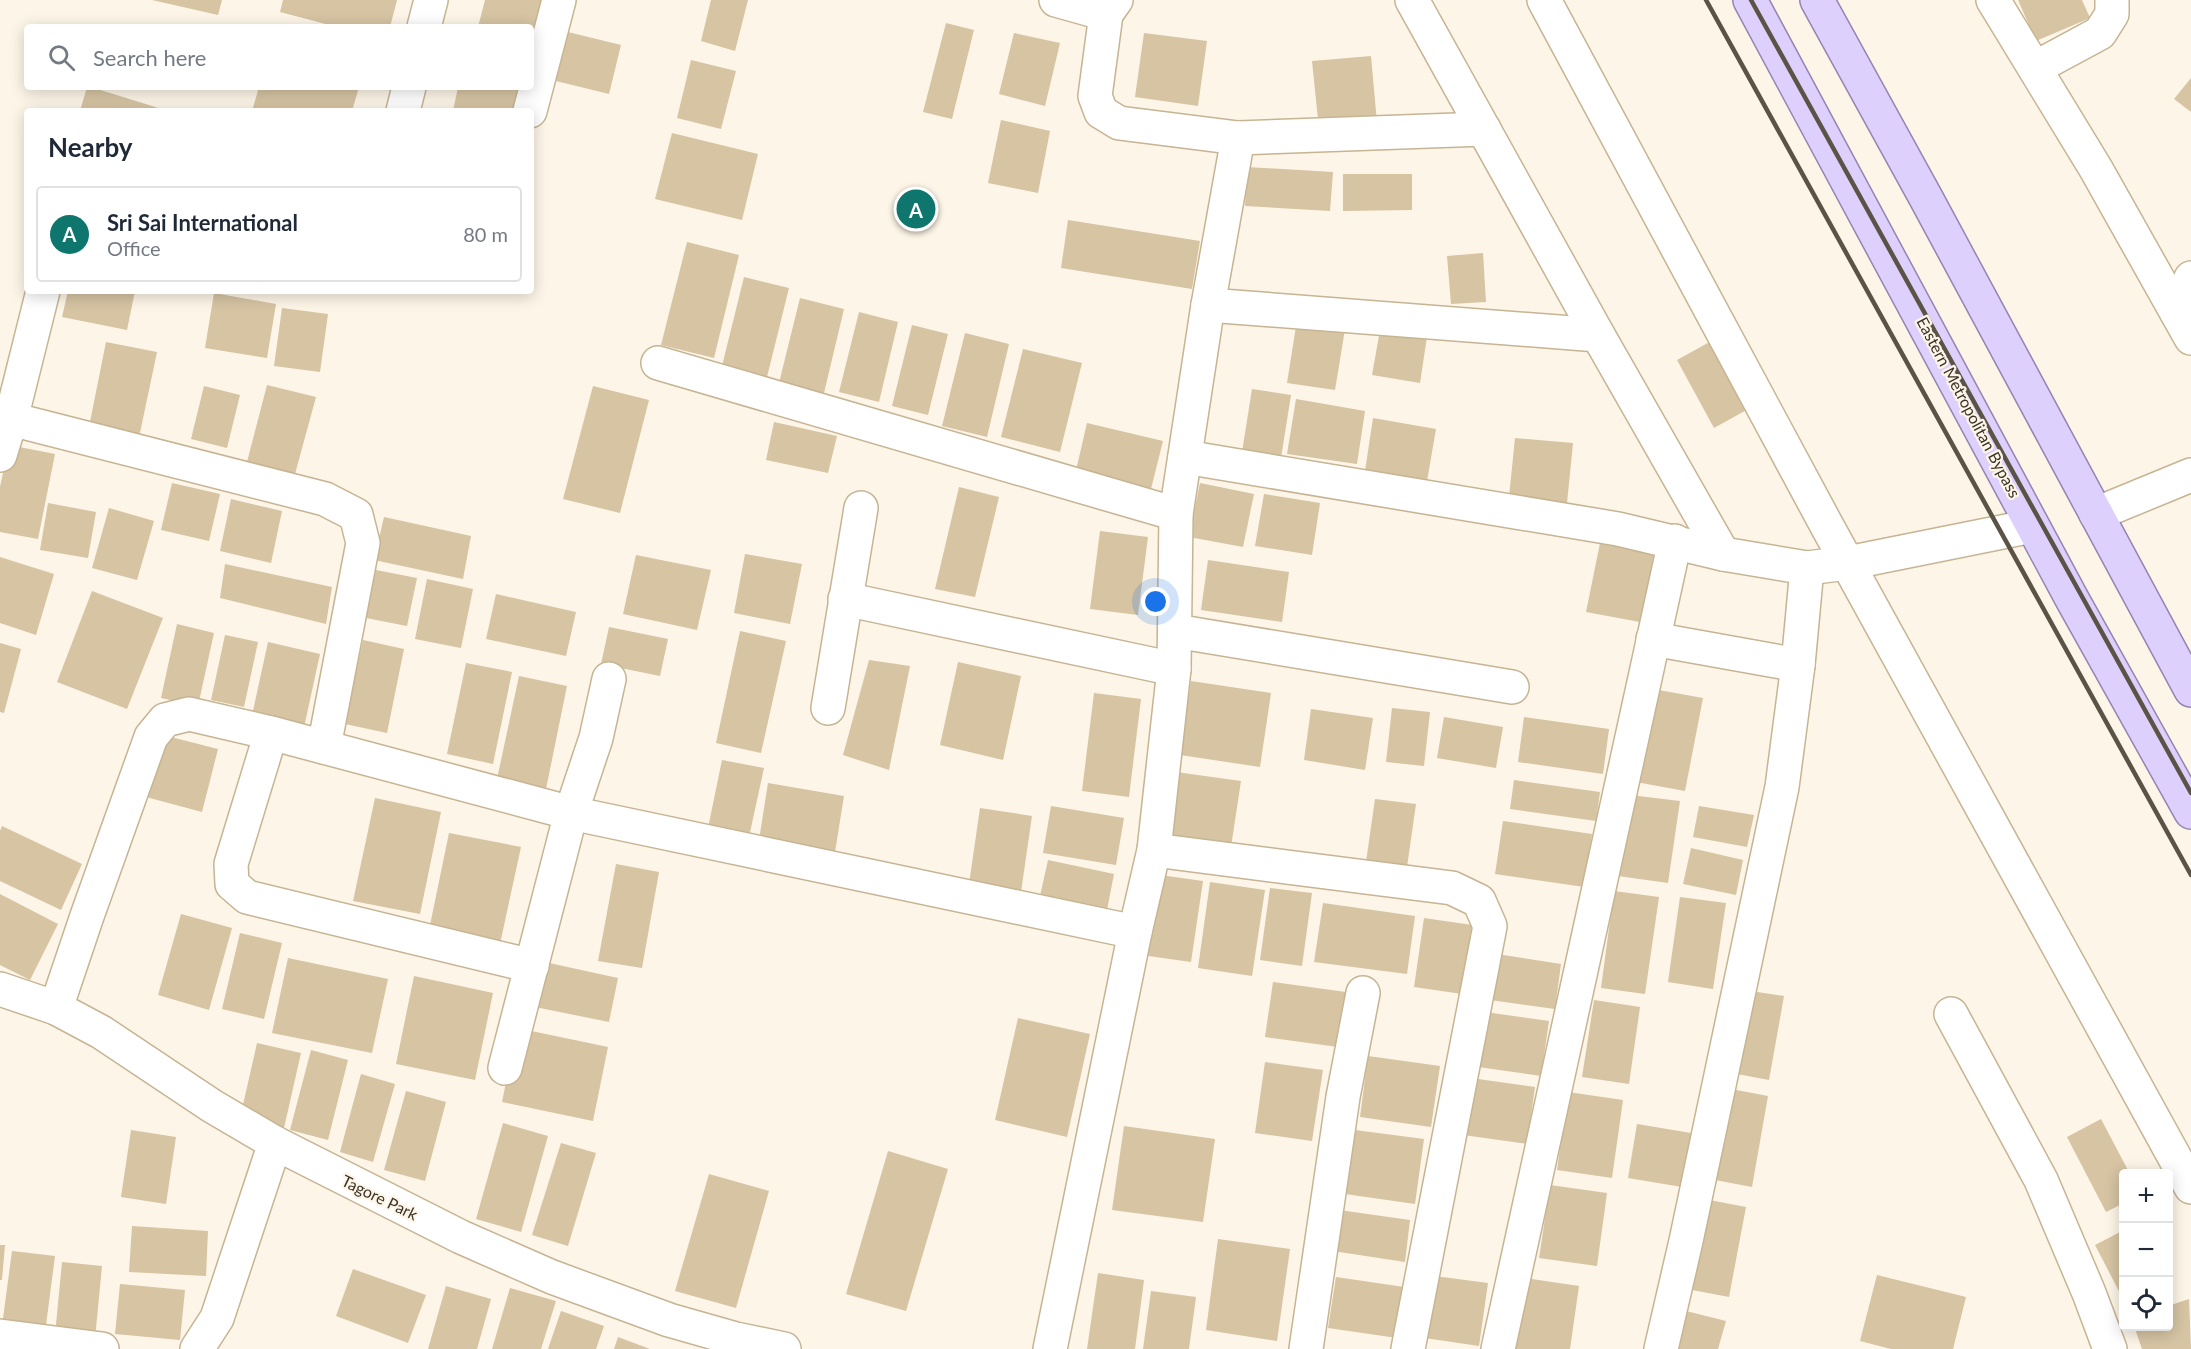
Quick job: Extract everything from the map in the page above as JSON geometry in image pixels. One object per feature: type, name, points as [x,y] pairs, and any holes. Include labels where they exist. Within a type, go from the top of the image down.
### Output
[{"type":"main road","name":"Eastern Metropolitan Bypass","points":[[1750,0],[2032,526],[2191,812]]},
{"type":"main road","points":[[1817,0],[1921,188],[2191,690]]},
{"type":"street","points":[[425,24],[431,0]]},
{"type":"street","points":[[531,108],[559,0]]},
{"type":"street","points":[[1056,0],[1111,7],[1095,96],[1101,112],[1119,123],[1238,138],[1484,129]]},
{"type":"street","points":[[1412,0],[1723,554]]},
{"type":"street","points":[[1544,0],[1848,563],[2191,1187]]},
{"type":"street","points":[[1994,0],[2096,169],[2184,326]]},
{"type":"street","points":[[2035,68],[2100,33],[2112,14],[2112,0]]},
{"type":"street","points":[[404,108],[408,90]]},
{"type":"street","points":[[1050,1349],[1154,850],[1174,669],[1176,514],[1208,305],[1238,138]]},
{"type":"street","points":[[2184,326],[2191,278]]},
{"type":"street","points":[[0,455],[42,294]]},
{"type":"street","points":[[1208,305],[1598,335]]},
{"type":"street","points":[[658,363],[1176,514]]},
{"type":"street","points":[[11,419],[325,500],[356,515],[363,543],[324,747]]},
{"type":"street","points":[[1185,457],[1618,529],[1723,554],[1807,568],[1848,563],[2032,526]]},
{"type":"street","points":[[2096,514],[2191,475]]},
{"type":"street","points":[[828,708],[861,508]]},
{"type":"street","points":[[1498,1349],[1675,541]]},
{"type":"street","points":[[1661,1349],[1782,787],[1798,665],[1807,568]]},
{"type":"street","points":[[845,599],[1174,669]]},
{"type":"street","points":[[1175,631],[1512,687]]},
{"type":"street","points":[[1653,639],[1798,665]]},
{"type":"street","points":[[505,1068],[571,813],[596,738],[609,679]]},
{"type":"street","points":[[56,1008],[151,737],[165,720],[189,714],[271,733],[571,813],[1136,932]]},
{"type":"street","points":[[271,733],[231,864],[232,884],[247,897],[532,966]]},
{"type":"street","points":[[1154,850],[1452,888],[1479,901],[1490,926],[1408,1349]]},
{"type":"street","name":"Tagore Park","points":[[0,989],[56,1008],[101,1032],[212,1106],[275,1143],[461,1237],[552,1277],[669,1320],[736,1339],[784,1349]]},
{"type":"street","points":[[1306,1349],[1343,1097],[1363,993]]},
{"type":"street","points":[[1952,1014],[2041,1180],[2110,1349]]},
{"type":"street","points":[[197,1349],[217,1318],[275,1143]]},
{"type":"street","points":[[0,1336],[102,1349]]},
{"type":"building","points":[[152,0],[222,0],[218,15]]},
{"type":"building","points":[[283,0],[397,0],[391,24],[326,24],[280,12]]},
{"type":"building","points":[[485,0],[551,0],[534,37],[534,24],[479,24]]},
{"type":"building","points":[[711,0],[748,0],[735,51],[701,41]]},
{"type":"building","points":[[2018,0],[2082,0],[2090,18],[2036,41]]},
{"type":"building","points":[[946,23],[974,30],[952,119],[923,112]]},
{"type":"building","points":[[568,32],[621,45],[609,94],[556,81]]},
{"type":"building","points":[[1014,33],[1060,43],[1045,106],[999,94]]},
{"type":"building","points":[[1144,33],[1207,41],[1198,106],[1135,97]]},
{"type":"building","points":[[1371,56],[1377,123],[1319,129],[1312,61]]},
{"type":"building","points":[[691,60],[736,71],[721,129],[677,118]]},
{"type":"building","points":[[2191,78],[2191,112],[2174,99]]},
{"type":"building","points":[[86,90],[101,90],[158,108],[81,108]]},
{"type":"building","points":[[258,90],[358,90],[353,108],[253,108]]},
{"type":"building","points":[[457,90],[527,90],[523,108],[454,108]]},
{"type":"building","points":[[1001,120],[1050,131],[1038,193],[988,183]]},
{"type":"building","points":[[672,133],[758,154],[742,220],[655,199]]},
{"type":"building","points":[[1247,167],[1333,172],[1330,211],[1245,206]]},
{"type":"building","points":[[1343,174],[1412,174],[1412,210],[1343,211]]},
{"type":"building","points":[[1068,220],[1200,241],[1192,289],[1061,268]]},
{"type":"building","points":[[687,242],[739,255],[714,358],[661,345]]},
{"type":"building","points":[[1483,253],[1486,302],[1451,304],[1447,256]]},
{"type":"building","points":[[744,277],[789,288],[766,381],[721,370]]},
{"type":"building","points":[[67,294],[134,294],[127,330],[62,317]]},
{"type":"building","points":[[214,294],[276,304],[267,358],[205,348]]},
{"type":"building","points":[[800,298],[844,309],[824,393],[779,383]]},
{"type":"building","points":[[282,308],[328,314],[320,372],[274,366]]},
{"type":"building","points":[[859,312],[898,322],[879,402],[839,392]]},
{"type":"building","points":[[1297,320],[1345,329],[1335,390],[1287,383]]},
{"type":"building","points":[[912,325],[948,334],[928,415],[892,406]]},
{"type":"building","points":[[1380,330],[1427,337],[1420,383],[1372,375]]},
{"type":"building","points":[[965,333],[1009,344],[987,437],[942,426]]},
{"type":"building","points":[[1715,339],[1752,407],[1714,428],[1677,360]]},
{"type":"building","points":[[106,342],[157,352],[137,447],[87,437]]},
{"type":"building","points":[[1023,349],[1082,363],[1060,452],[1001,437]]},
{"type":"building","points":[[267,385],[316,397],[295,474],[247,462]]},
{"type":"building","points":[[204,386],[240,395],[227,448],[191,439]]},
{"type":"building","points":[[593,386],[649,400],[620,513],[563,499]]},
{"type":"building","points":[[1252,389],[1291,395],[1281,458],[1242,452]]},
{"type":"building","points":[[1296,399],[1365,411],[1357,464],[1287,454]]},
{"type":"building","points":[[1373,418],[1436,429],[1427,481],[1365,471]]},
{"type":"building","points":[[774,422],[837,436],[828,473],[766,460]]},
{"type":"building","points":[[1087,423],[1163,441],[1149,497],[1074,479]]},
{"type":"building","points":[[1515,438],[1573,443],[1567,503],[1509,497]]},
{"type":"building","points":[[9,445],[55,454],[38,539],[0,532],[0,487]]},
{"type":"building","points":[[172,483],[220,494],[209,541],[161,530]]},
{"type":"building","points":[[1200,483],[1254,494],[1243,547],[1189,537]]},
{"type":"building","points":[[959,487],[999,497],[975,597],[935,589]]},
{"type":"building","points":[[1264,494],[1320,503],[1312,555],[1255,546]]},
{"type":"building","points":[[231,499],[282,511],[271,563],[220,551]]},
{"type":"building","points":[[48,503],[96,512],[88,558],[40,550]]},
{"type":"building","points":[[109,508],[154,521],[137,580],[92,568]]},
{"type":"building","points":[[384,517],[471,536],[463,579],[374,560]]},
{"type":"building","points":[[1100,531],[1148,537],[1138,615],[1090,609]]},
{"type":"building","points":[[1600,543],[1654,554],[1640,622],[1586,612]]},
{"type":"building","points":[[745,554],[802,564],[790,624],[734,613]]},
{"type":"building","points":[[636,555],[711,570],[697,630],[623,614]]},
{"type":"building","points":[[0,557],[54,574],[36,635],[0,623]]},
{"type":"building","points":[[1208,560],[1289,572],[1282,622],[1201,610]]},
{"type":"building","points":[[225,564],[332,587],[326,624],[220,598]]},
{"type":"building","points":[[376,570],[417,578],[407,626],[366,618]]},
{"type":"building","points":[[427,579],[473,589],[461,648],[415,639]]},
{"type":"building","points":[[92,591],[163,618],[127,709],[57,682]]},
{"type":"building","points":[[496,594],[576,612],[566,656],[486,639]]},
{"type":"building","points":[[177,624],[214,633],[198,706],[161,698]]},
{"type":"building","points":[[609,627],[668,639],[660,676],[601,664]]},
{"type":"building","points":[[740,631],[786,641],[761,753],[716,743]]},
{"type":"building","points":[[225,635],[258,642],[244,707],[211,700]]},
{"type":"building","points":[[363,640],[404,649],[387,733],[345,724]]},
{"type":"building","points":[[268,642],[320,654],[303,732],[251,720]]},
{"type":"building","points":[[0,643],[21,649],[4,713],[0,712]]},
{"type":"building","points":[[869,660],[910,666],[889,770],[843,755]]},
{"type":"building","points":[[958,662],[1021,676],[1003,760],[940,745]]},
{"type":"building","points":[[466,663],[512,672],[493,764],[447,754]]},
{"type":"building","points":[[519,676],[567,686],[546,789],[497,779]]},
{"type":"building","points":[[1191,681],[1271,693],[1260,767],[1180,755]]},
{"type":"building","points":[[1653,689],[1703,698],[1685,791],[1636,782]]},
{"type":"building","points":[[1094,693],[1141,699],[1129,797],[1082,791]]},
{"type":"building","points":[[1392,708],[1430,712],[1424,766],[1386,762]]},
{"type":"building","points":[[1311,709],[1373,718],[1365,770],[1304,760]]},
{"type":"building","points":[[1444,717],[1503,727],[1496,768],[1437,758]]},
{"type":"building","points":[[1524,717],[1609,729],[1603,774],[1518,762]]},
{"type":"building","points":[[163,735],[218,749],[202,812],[146,797]]},
{"type":"building","points":[[722,760],[764,768],[749,837],[708,828]]},
{"type":"building","points":[[1176,772],[1241,781],[1231,847],[1166,838]]},
{"type":"building","points":[[1514,780],[1600,792],[1596,821],[1510,809]]},
{"type":"building","points":[[768,783],[844,796],[835,852],[759,840]]},
{"type":"building","points":[[1630,795],[1680,801],[1668,883],[1618,876]]},
{"type":"building","points":[[375,798],[441,812],[420,914],[353,901]]},
{"type":"building","points":[[1375,799],[1416,804],[1406,874],[1365,869]]},
{"type":"building","points":[[1051,806],[1124,818],[1116,865],[1043,853]]},
{"type":"building","points":[[1699,806],[1754,815],[1747,847],[1693,837]]},
{"type":"building","points":[[980,808],[1032,816],[1021,892],[969,884]]},
{"type":"building","points":[[1503,821],[1592,834],[1584,887],[1495,874]]},
{"type":"building","points":[[2,826],[82,864],[61,910],[0,881],[0,831]]},
{"type":"building","points":[[449,833],[521,847],[500,944],[429,930]]},
{"type":"building","points":[[1691,848],[1743,860],[1736,895],[1683,884]]},
{"type":"building","points":[[1048,860],[1114,874],[1107,910],[1040,896]]},
{"type":"building","points":[[616,864],[659,872],[642,968],[598,961]]},
{"type":"building","points":[[1153,874],[1203,881],[1191,962],[1141,955]]},
{"type":"building","points":[[1210,882],[1265,890],[1252,976],[1198,968]]},
{"type":"building","points":[[1270,888],[1312,893],[1302,966],[1260,960]]},
{"type":"building","points":[[1614,891],[1659,897],[1645,994],[1601,988]]},
{"type":"building","points":[[0,894],[58,924],[30,980],[0,965]]},
{"type":"building","points":[[1680,897],[1726,903],[1713,989],[1668,982]]},
{"type":"building","points":[[1323,903],[1415,916],[1407,974],[1314,962]]},
{"type":"building","points":[[181,914],[232,928],[209,1010],[158,995]]},
{"type":"building","points":[[1424,918],[1472,925],[1462,994],[1414,987]]},
{"type":"building","points":[[240,933],[282,943],[264,1019],[222,1009]]},
{"type":"building","points":[[1490,953],[1561,964],[1555,1009],[1483,999]]},
{"type":"building","points":[[288,958],[388,979],[372,1053],[272,1033]]},
{"type":"building","points":[[540,961],[618,978],[609,1022],[530,1006]]},
{"type":"building","points":[[414,976],[493,993],[475,1080],[396,1064]]},
{"type":"building","points":[[1273,982],[1346,992],[1338,1047],[1265,1037]]},
{"type":"building","points":[[1751,991],[1784,996],[1769,1080],[1737,1074]]},
{"type":"building","points":[[1594,1000],[1640,1007],[1629,1084],[1582,1077]]},
{"type":"building","points":[[1478,1011],[1549,1021],[1541,1076],[1471,1066]]},
{"type":"building","points":[[1018,1018],[1090,1034],[1067,1137],[995,1120]]},
{"type":"building","points":[[517,1028],[608,1047],[593,1121],[502,1102]]},
{"type":"building","points":[[257,1043],[301,1053],[284,1128],[240,1118]]},
{"type":"building","points":[[311,1050],[348,1060],[328,1140],[290,1130]]},
{"type":"building","points":[[1368,1056],[1440,1066],[1431,1127],[1360,1117]]},
{"type":"building","points":[[1265,1062],[1323,1070],[1312,1141],[1255,1133]]},
{"type":"building","points":[[361,1074],[395,1084],[373,1162],[340,1152]]},
{"type":"building","points":[[1464,1077],[1535,1087],[1527,1144],[1456,1134]]},
{"type":"building","points":[[1731,1089],[1768,1096],[1752,1187],[1715,1180]]},
{"type":"building","points":[[406,1091],[446,1102],[425,1181],[384,1170]]},
{"type":"building","points":[[1568,1092],[1623,1100],[1612,1178],[1557,1170]]},
{"type":"building","points":[[2101,1119],[2127,1169],[2119,1169],[2119,1206],[2106,1212],[2067,1137]]},
{"type":"building","points":[[503,1123],[548,1136],[521,1232],[476,1219]]},
{"type":"building","points":[[1637,1124],[1691,1133],[1682,1187],[1628,1178]]},
{"type":"building","points":[[1124,1126],[1215,1139],[1203,1222],[1112,1210]]},
{"type":"building","points":[[131,1130],[176,1137],[166,1204],[121,1197]]},
{"type":"building","points":[[1355,1130],[1424,1139],[1415,1204],[1345,1194]]},
{"type":"building","points":[[561,1143],[596,1153],[568,1246],[532,1235]]},
{"type":"building","points":[[888,1151],[948,1169],[906,1311],[846,1294]]},
{"type":"building","points":[[709,1174],[769,1191],[736,1308],[675,1291]]},
{"type":"building","points":[[1550,1185],[1607,1193],[1597,1266],[1539,1258]]},
{"type":"building","points":[[1704,1199],[1746,1207],[1729,1297],[1687,1289]]},
{"type":"building","points":[[1339,1210],[1410,1220],[1405,1262],[1333,1251]]},
{"type":"building","points":[[132,1226],[208,1231],[206,1276],[129,1272]]},
{"type":"building","points":[[2119,1233],[2119,1291],[2095,1245]]},
{"type":"building","points":[[1218,1239],[1290,1249],[1277,1341],[1206,1330]]},
{"type":"building","points":[[0,1245],[5,1245],[2,1280],[0,1280]]},
{"type":"building","points":[[12,1251],[55,1256],[45,1333],[2,1326]]},
{"type":"building","points":[[62,1262],[102,1266],[95,1339],[55,1335]]},
{"type":"building","points":[[353,1269],[426,1295],[408,1343],[336,1316]]},
{"type":"building","points":[[1098,1273],[1144,1280],[1135,1349],[1087,1349]]},
{"type":"building","points":[[1427,1275],[1488,1283],[1479,1346],[1418,1337]]},
{"type":"building","points":[[1877,1275],[1966,1297],[1953,1349],[1891,1349],[1860,1341]]},
{"type":"building","points":[[1336,1277],[1411,1288],[1404,1339],[1328,1328]]},
{"type":"building","points":[[1525,1278],[1579,1286],[1570,1349],[1515,1349]]},
{"type":"building","points":[[120,1284],[185,1290],[180,1340],[115,1334]]},
{"type":"building","points":[[446,1286],[491,1299],[477,1349],[428,1349]]},
{"type":"building","points":[[510,1288],[556,1301],[541,1349],[492,1349]]},
{"type":"building","points":[[1151,1291],[1196,1297],[1189,1349],[1143,1349]]},
{"type":"building","points":[[2189,1299],[2191,1349],[2142,1349],[2136,1331],[2173,1331],[2173,1304]]},
{"type":"building","points":[[1682,1310],[1726,1321],[1718,1349],[1671,1349]]},
{"type":"building","points":[[561,1311],[604,1326],[596,1349],[548,1349]]},
{"type":"building","points":[[618,1337],[650,1349],[614,1349]]},
{"type":"railway","points":[[1706,0],[2191,875]]},
{"type":"railway","points":[[1751,0],[2191,793]]},
{"type":"place","name":"Sri Sai International","points":[[916,209]]}]
